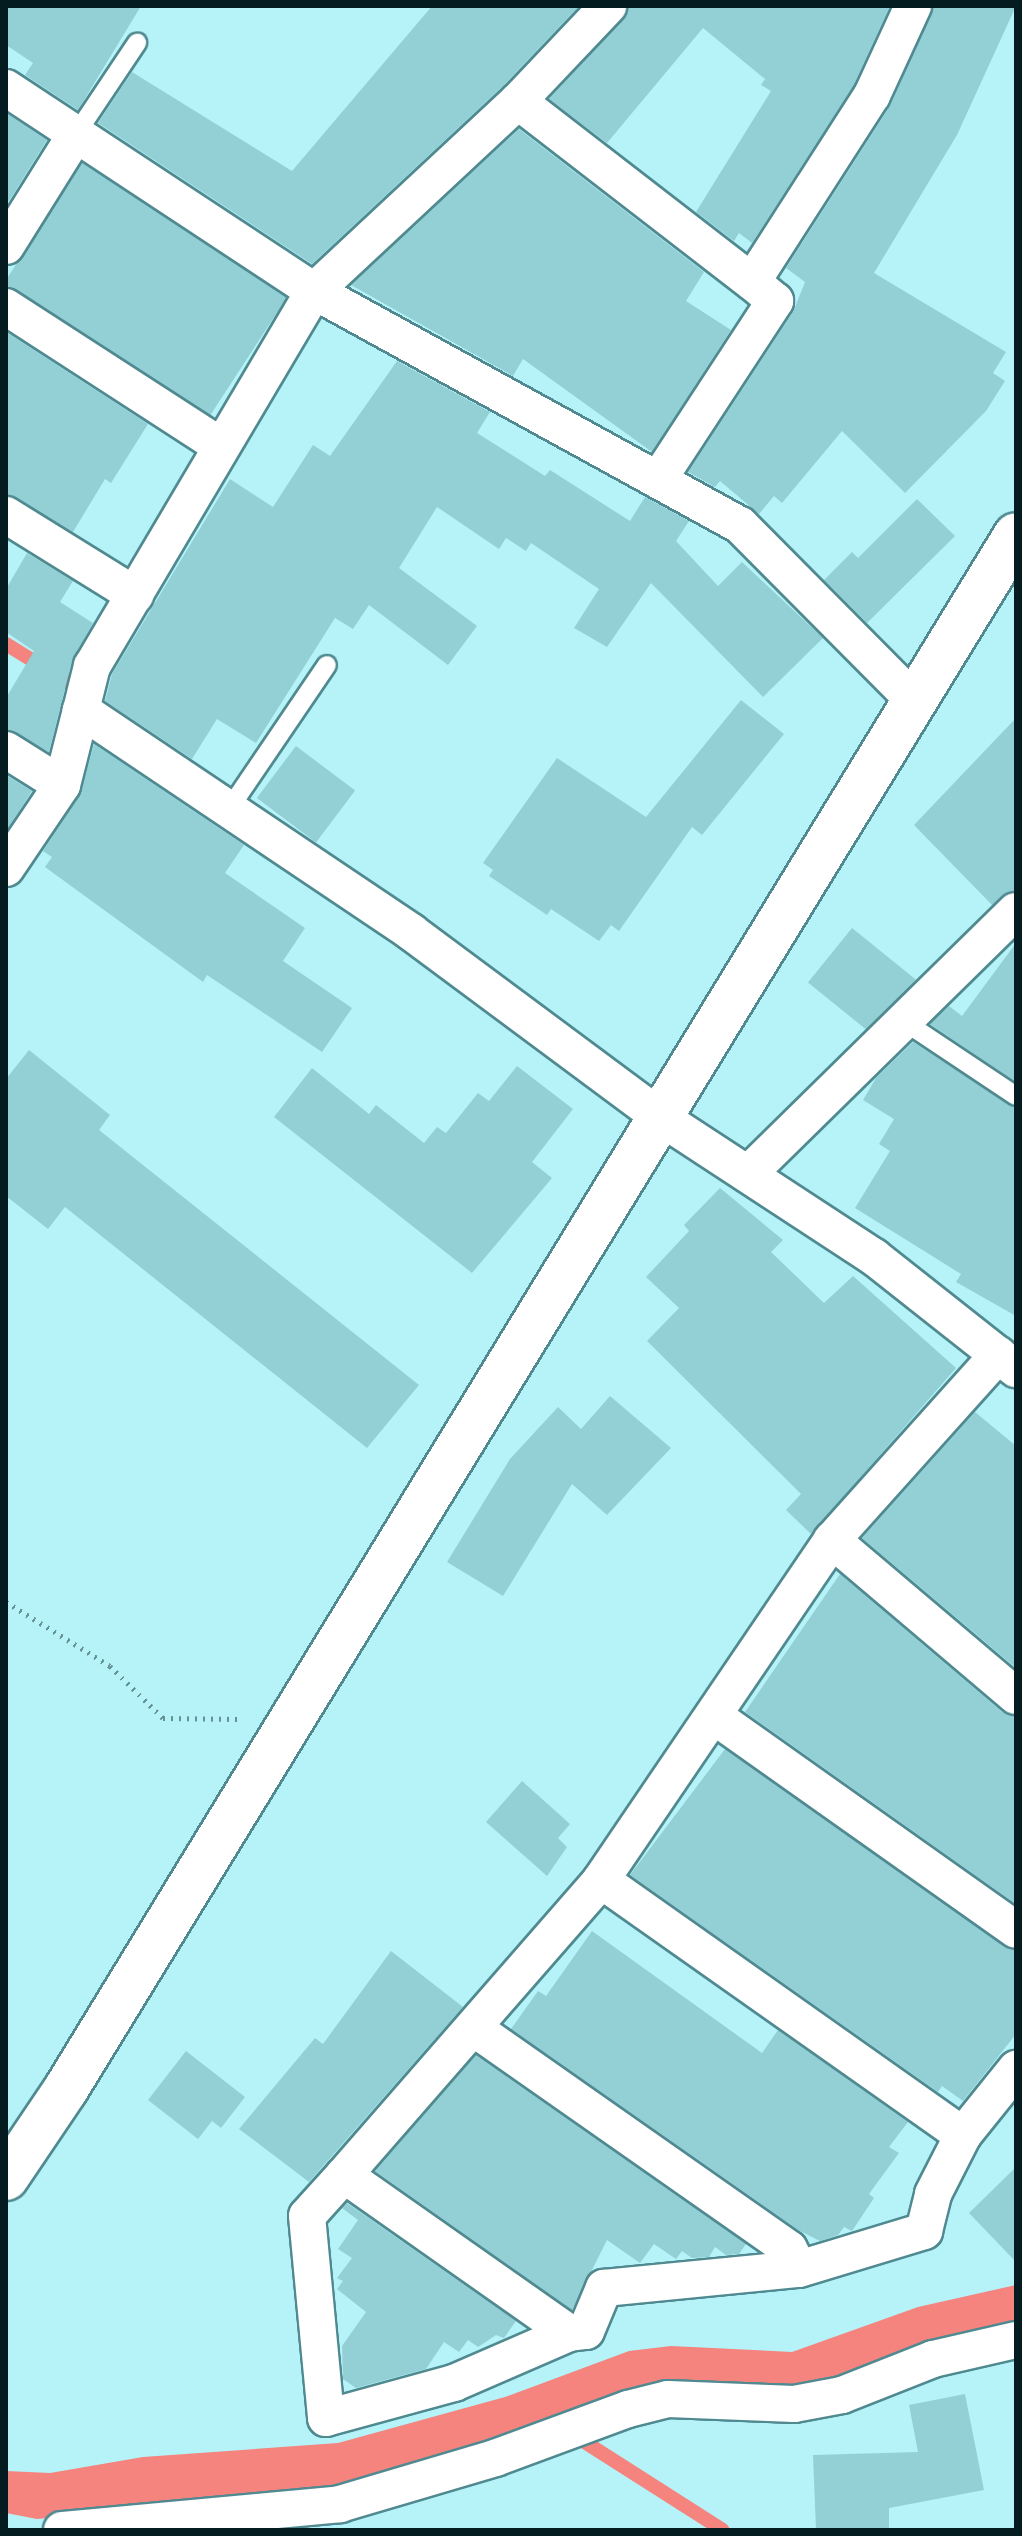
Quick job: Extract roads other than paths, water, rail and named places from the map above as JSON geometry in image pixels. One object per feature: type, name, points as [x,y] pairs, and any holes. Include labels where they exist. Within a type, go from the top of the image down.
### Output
[{"type":"street","points":[[6,868],[62,785],[92,666],[314,291],[518,101],[608,6]]},
{"type":"street","points":[[752,282],[872,95],[913,6]]},
{"type":"street","points":[[6,88],[314,291],[740,525],[915,701]]},
{"type":"street","points":[[518,101],[775,301],[658,480]]},
{"type":"street","points":[[6,246],[76,134]]},
{"type":"street","points":[[6,307],[221,446]]},
{"type":"street","points":[[6,515],[135,595]]},
{"type":"street","points":[[6,2178],[293,1720],[663,1119],[1016,535]]},
{"type":"street","points":[[81,710],[411,932],[663,1119],[874,1257],[1007,1362],[832,1540],[601,1880],[475,2029],[307,2216],[326,2418],[454,2383],[569,2333],[586,2331],[604,2288],[799,2269],[924,2231],[933,2194],[963,2135],[1016,2069]]},
{"type":"street","points":[[6,750],[62,785]]},
{"type":"street","points":[[748,1174],[1016,911]]},
{"type":"street","points":[[832,1540],[1016,1696]]},
{"type":"street","points":[[714,1716],[1016,1930]]},
{"type":"street","points":[[601,1880],[963,2135]]},
{"type":"street","points":[[475,2029],[789,2249],[799,2269]]},
{"type":"street","points":[[344,2175],[569,2333]]},
{"type":"street","points":[[62,2530],[328,2506],[495,2458],[628,2409],[668,2399],[794,2404],[842,2395],[933,2359],[1016,2340]]},
{"type":"lane","points":[[76,134],[137,43]]},
{"type":"lane","points":[[229,809],[327,665]]},
{"type":"lane","points":[[905,1022],[1016,1096]]},
{"type":"waterway","points":[[6,644],[69,683]]},
{"type":"waterway","points":[[580,2439],[723,2530]]}]
